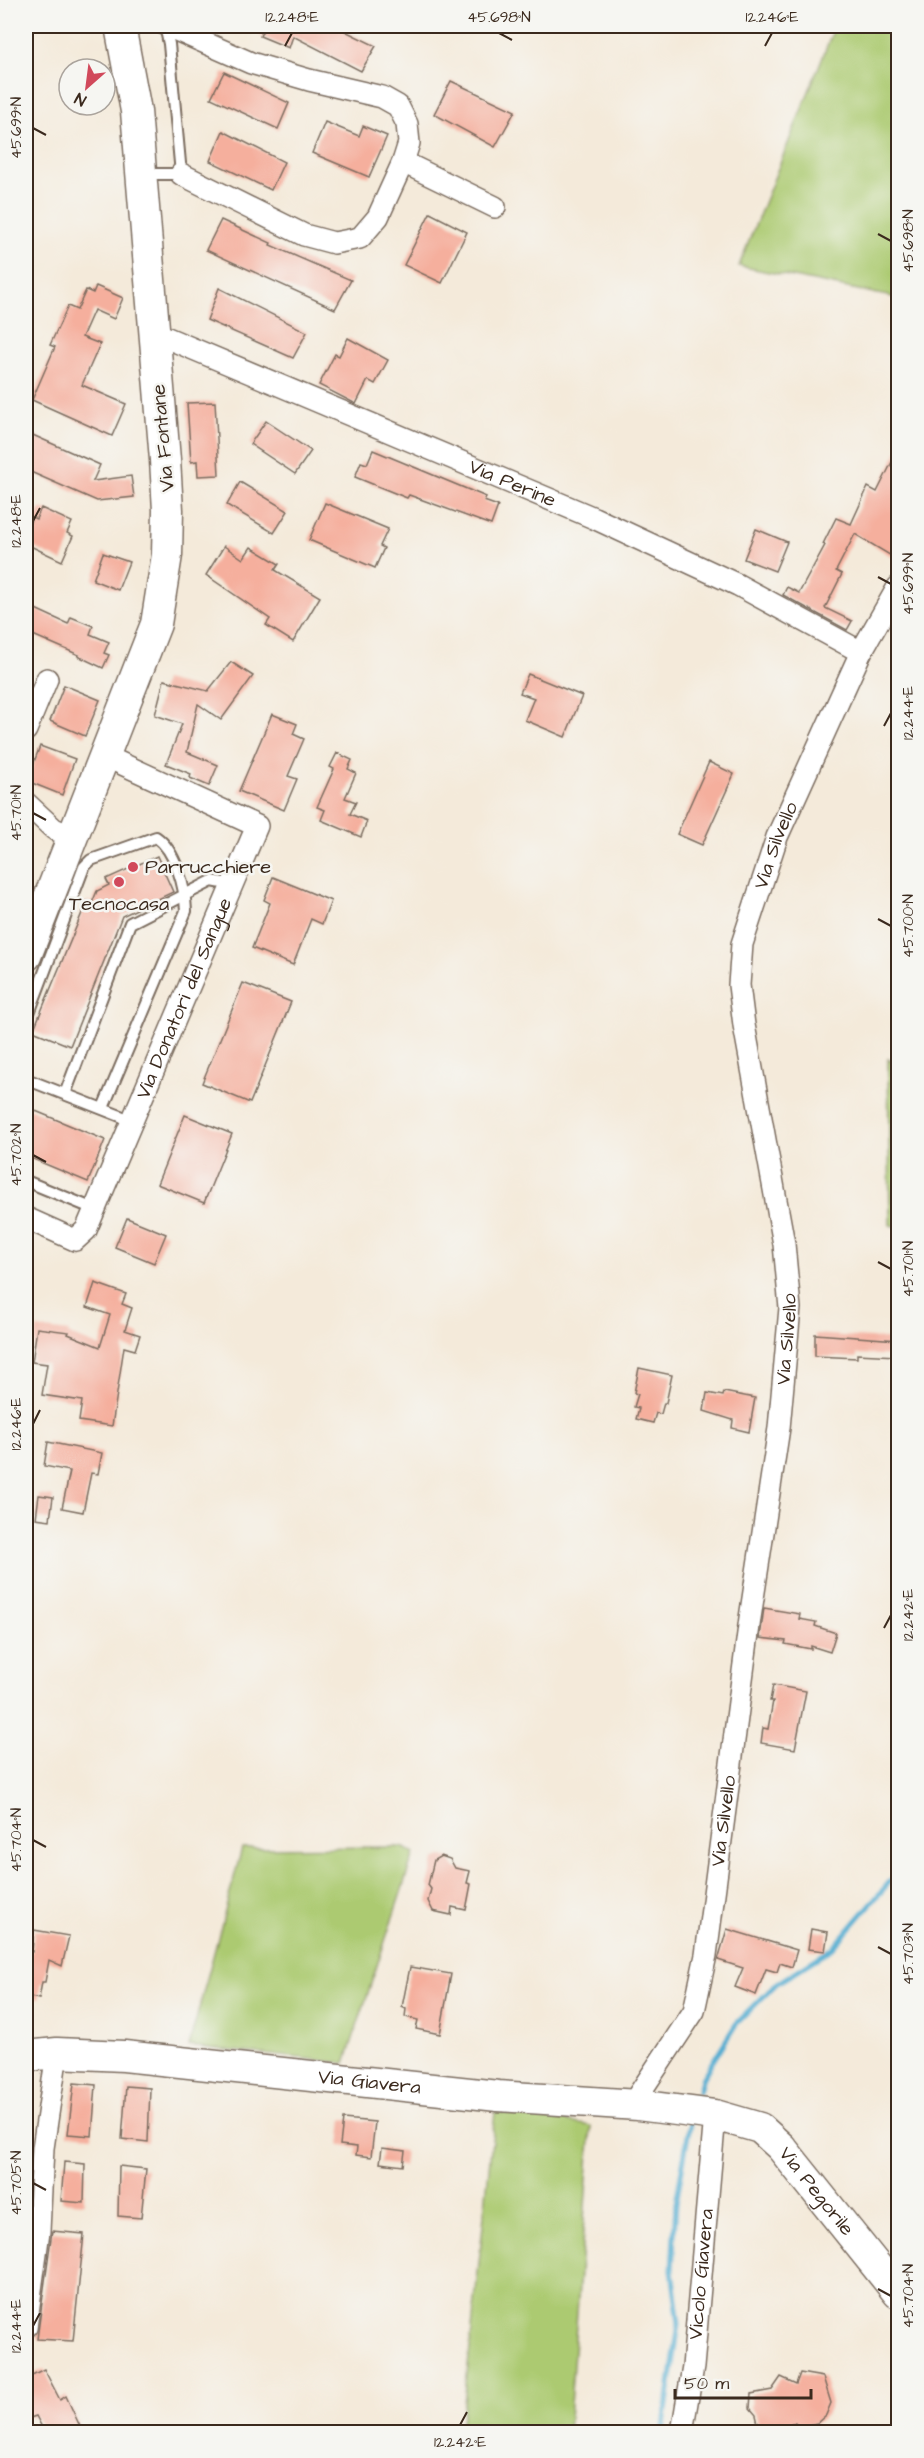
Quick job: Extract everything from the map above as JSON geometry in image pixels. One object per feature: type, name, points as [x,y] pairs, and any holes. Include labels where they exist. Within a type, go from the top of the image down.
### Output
[{"type":"street","name":"Via Fontane","points":[[26,954],[156,624],[166,564],[168,510],[142,174],[136,111],[120,26]]},
{"type":"street","points":[[166,26],[251,63],[309,80],[382,97],[398,106],[407,124],[409,143],[403,162],[378,217],[360,238],[334,243],[304,235],[181,174]]},
{"type":"street","points":[[403,162],[495,207]]},
{"type":"street","name":"Via Perine","points":[[154,338],[165,337],[594,518],[738,585],[861,652]]},
{"type":"street","name":"Via Silvello","points":[[638,2106],[639,2094],[694,2011],[706,1955],[750,1618],[779,1428],[790,1308],[784,1244],[744,1026],[740,985],[742,944],[777,837],[861,652],[898,587]]},
{"type":"street","points":[[26,730],[47,679]]},
{"type":"street","name":"Via Donatori del Sangue","points":[[26,1218],[75,1240],[86,1230],[256,826],[105,756]]},
{"type":"street","points":[[26,803],[54,829],[73,837]]},
{"type":"street","points":[[26,2327],[39,2230],[43,2148],[57,2053]]},
{"type":"street","name":"Via Giavera","points":[[26,2056],[57,2053],[179,2062],[498,2096],[638,2106],[715,2115]]},
{"type":"street","name":"Via Pegorile","points":[[715,2115],[760,2128],[781,2147],[898,2293]]},
{"type":"street","name":"Vicolo Giavera","points":[[682,2433],[693,2367],[715,2115]]},
{"type":"lane","points":[[142,174],[181,174],[166,26]]},
{"type":"lane","points":[[26,1021],[84,867],[91,860],[156,837],[167,844],[185,894],[186,911],[103,1108]]},
{"type":"lane","points":[[65,1094],[130,923],[212,881],[233,885]]},
{"type":"lane","points":[[26,1079],[133,1120]]},
{"type":"lane","points":[[26,1181],[94,1209]]},
{"type":"green space","points":[[835,26],[898,26],[898,298],[739,266]]},
{"type":"green space","points":[[888,1059],[898,1065],[898,1227],[890,1225]]},
{"type":"green space","points":[[402,1847],[414,1853],[345,2063],[189,2046],[242,1848]]},
{"type":"green space","points":[[495,2112],[542,2117],[591,2126],[568,2432],[461,2432]]},
{"type":"building","points":[[265,26],[335,26],[376,46],[361,71],[293,36],[289,48],[260,36]]},
{"type":"building","points":[[224,72],[289,103],[278,129],[211,98]]},
{"type":"building","points":[[451,81],[515,111],[495,147],[434,114]]},
{"type":"building","points":[[325,122],[359,136],[363,126],[387,136],[369,177],[312,153]]},
{"type":"building","points":[[223,131],[284,162],[271,190],[210,161]]},
{"type":"building","points":[[430,213],[467,232],[442,283],[404,265]]},
{"type":"building","points":[[221,220],[271,243],[270,245],[351,280],[335,309],[206,250]]},
{"type":"building","points":[[96,286],[123,298],[114,319],[94,310],[82,337],[100,344],[82,385],[126,404],[112,436],[32,400],[55,347],[50,345],[68,306],[77,310],[86,290],[93,293]]},
{"type":"building","points":[[219,288],[307,332],[293,358],[207,320]]},
{"type":"building","points":[[348,338],[388,360],[375,384],[368,380],[356,404],[319,385],[335,354],[339,356]]},
{"type":"building","points":[[215,402],[219,475],[198,476],[197,461],[191,462],[187,403]]},
{"type":"building","points":[[266,421],[311,451],[295,474],[250,444]]},
{"type":"building","points":[[26,432],[100,465],[93,481],[131,476],[134,497],[97,501],[26,470]]},
{"type":"building","points":[[373,450],[486,497],[484,501],[498,506],[491,525],[409,495],[407,498],[355,477],[361,462],[367,464]]},
{"type":"building","points":[[898,450],[898,514],[893,525],[898,528],[898,560],[855,534],[836,571],[842,574],[825,608],[852,621],[847,630],[783,595],[787,587],[799,593],[825,545],[823,544],[836,518],[851,524],[868,487],[877,492]]},
{"type":"building","points":[[240,482],[288,511],[274,533],[227,505]]},
{"type":"building","points":[[325,503],[388,529],[380,546],[384,548],[375,568],[309,540]]},
{"type":"building","points":[[41,508],[72,522],[67,533],[73,536],[62,561],[26,544],[26,532],[32,517],[36,519]]},
{"type":"building","points":[[756,529],[787,542],[775,571],[744,559]]},
{"type":"building","points":[[224,546],[243,559],[251,547],[279,564],[275,570],[320,597],[293,642],[266,625],[270,619],[206,575]]},
{"type":"building","points":[[103,553],[129,562],[118,590],[93,580]]},
{"type":"building","points":[[29,606],[68,624],[71,617],[93,626],[90,634],[109,642],[104,653],[109,655],[103,668],[26,632],[26,614]]},
{"type":"building","points":[[231,662],[253,676],[221,720],[198,704],[187,752],[218,765],[209,786],[190,778],[191,774],[166,764],[182,724],[155,715],[164,680],[208,691]]},
{"type":"building","points":[[528,674],[582,696],[565,737],[525,720],[534,698],[520,693]]},
{"type":"building","points":[[64,685],[100,700],[85,736],[50,721]]},
{"type":"building","points":[[272,714],[297,724],[293,734],[304,739],[288,776],[297,779],[284,810],[239,791]]},
{"type":"building","points":[[40,746],[75,759],[62,795],[27,781]]},
{"type":"building","points":[[337,753],[352,760],[348,769],[356,773],[345,798],[356,802],[350,814],[367,821],[361,837],[321,820],[325,810],[317,807],[334,769],[330,767]]},
{"type":"building","points":[[709,762],[734,774],[702,845],[677,834]]},
{"type":"building","points":[[157,856],[173,892],[122,916],[70,1046],[33,1031],[87,901],[92,903],[97,891],[109,885],[106,879]]},
{"type":"building","points":[[273,877],[331,901],[322,924],[311,919],[293,965],[252,948],[270,903],[264,900]]},
{"type":"building","points":[[243,983],[291,1002],[250,1103],[202,1083]]},
{"type":"building","points":[[26,1107],[105,1140],[88,1182],[26,1156]]},
{"type":"building","points":[[185,1115],[232,1134],[204,1203],[157,1184]]},
{"type":"building","points":[[127,1218],[166,1234],[154,1263],[115,1247]]},
{"type":"building","points":[[95,1283],[126,1294],[122,1304],[132,1308],[125,1330],[140,1335],[135,1350],[124,1347],[112,1426],[79,1421],[82,1401],[42,1395],[47,1364],[32,1362],[37,1328],[69,1332],[68,1334],[100,1347],[110,1315],[87,1307]]},
{"type":"building","points":[[815,1334],[898,1340],[897,1356],[857,1354],[857,1358],[815,1356]]},
{"type":"building","points":[[639,1368],[672,1375],[666,1403],[664,1403],[661,1414],[656,1413],[653,1423],[636,1419],[639,1408],[634,1407],[638,1394],[634,1393]]},
{"type":"building","points":[[724,1392],[755,1398],[749,1432],[732,1428],[733,1420],[704,1411],[707,1393],[723,1396]]},
{"type":"building","points":[[48,1442],[102,1453],[98,1474],[91,1473],[83,1512],[62,1508],[70,1471],[44,1466]]},
{"type":"building","points":[[39,1495],[53,1497],[50,1520],[36,1518]]},
{"type":"building","points":[[764,1608],[800,1614],[799,1619],[816,1622],[815,1626],[836,1633],[830,1652],[811,1646],[811,1649],[785,1644],[786,1641],[760,1638]]},
{"type":"building","points":[[773,1685],[806,1691],[795,1749],[761,1743],[763,1728],[768,1729],[773,1701],[770,1701]]},
{"type":"building","points":[[441,1856],[450,1859],[455,1868],[470,1871],[467,1883],[471,1884],[466,1910],[452,1907],[451,1915],[433,1911],[428,1901],[431,1889],[428,1885],[434,1860]]},
{"type":"building","points":[[727,1929],[797,1950],[792,1967],[780,1963],[777,1972],[766,1969],[756,1995],[735,1987],[743,1968],[718,1960]]},
{"type":"building","points":[[811,1929],[828,1932],[825,1951],[808,1949]]},
{"type":"building","points":[[34,1930],[69,1936],[62,1966],[49,1960],[39,1999],[26,1996],[26,1951],[32,1952]]},
{"type":"building","points":[[410,1967],[451,1974],[440,2034],[416,2029],[418,2020],[405,2017],[406,2009],[402,2007]]},
{"type":"building","points":[[74,2083],[96,2085],[92,2136],[68,2134]]},
{"type":"building","points":[[126,2086],[150,2088],[148,2142],[122,2139]]},
{"type":"building","points":[[343,2119],[375,2122],[371,2157],[356,2155],[357,2147],[340,2145]]},
{"type":"building","points":[[382,2148],[405,2151],[403,2166],[380,2163]]},
{"type":"building","points":[[64,2162],[85,2164],[84,2203],[61,2201]]},
{"type":"building","points":[[119,2166],[146,2169],[141,2218],[118,2216]]},
{"type":"building","points":[[52,2231],[84,2234],[73,2341],[37,2339]]},
{"type":"building","points":[[44,2369],[60,2400],[66,2396],[83,2433],[45,2433],[36,2416],[30,2418],[26,2408],[26,2378]]},
{"type":"building","points":[[800,2373],[823,2377],[831,2403],[826,2415],[817,2423],[798,2427],[795,2423],[759,2428],[756,2415],[750,2408],[751,2394],[772,2390],[781,2377],[796,2384]]},
{"type":"waterway","points":[[699,2091],[703,2077],[736,2024],[776,1984],[833,1948],[898,1872]]},
{"type":"waterway","points":[[663,2432],[679,2324],[672,2270],[676,2203],[690,2123]]},
{"type":"place","name":"Parrucchiere","points":[[133,867]]},
{"type":"place","name":"Tecnocasa","points":[[119,882]]}]
